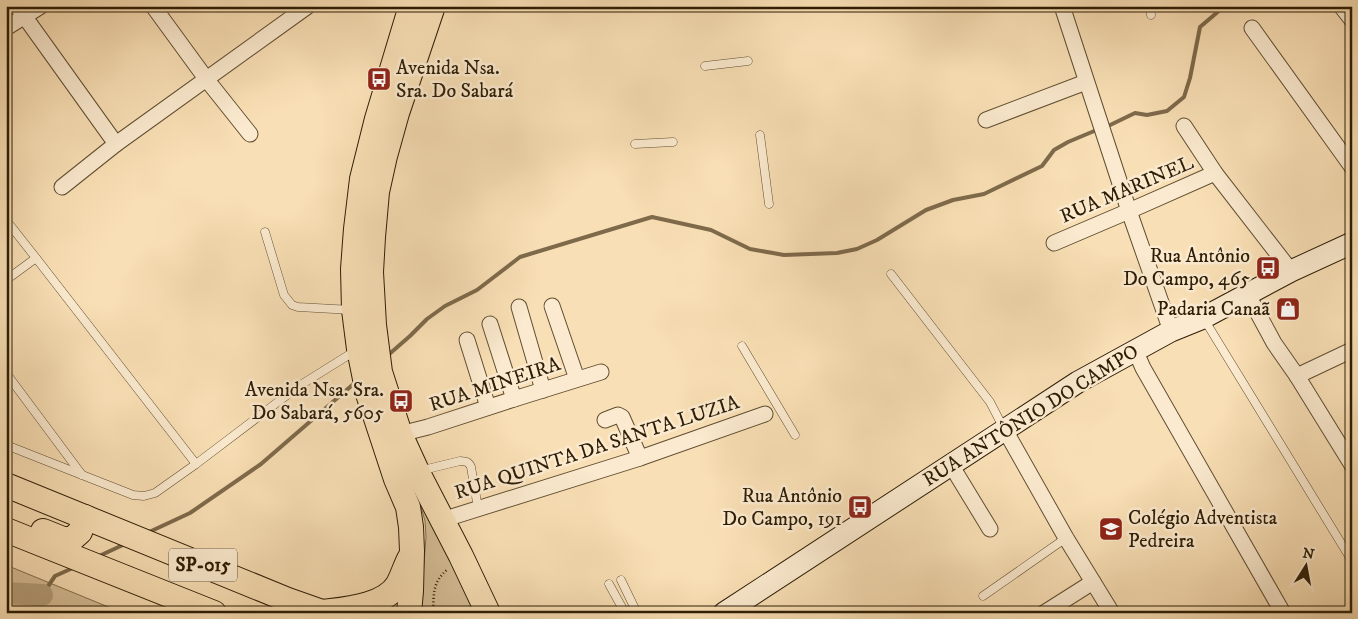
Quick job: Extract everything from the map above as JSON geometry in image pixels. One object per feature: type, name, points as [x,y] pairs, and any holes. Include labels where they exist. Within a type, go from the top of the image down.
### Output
[{"type":"main road","points":[[409,613],[412,550],[408,507],[396,479],[368,394],[354,310],[353,269],[362,178],[380,110],[416,6]]},
{"type":"main road","points":[[416,6],[397,113],[385,156],[378,192],[373,236],[374,325],[380,372],[400,434],[488,613]]},
{"type":"main road","name":"SP-015","points":[[6,486],[324,612]]},
{"type":"main road","points":[[6,517],[68,540],[80,532],[85,517]]},
{"type":"main road","name":"SP-015","points":[[6,530],[214,613]]},
{"type":"main road","points":[[324,612],[349,608],[378,600],[388,595],[397,585],[412,550]]},
{"type":"street","points":[[6,28],[21,11],[42,6]]},
{"type":"street","points":[[154,6],[207,80],[250,134]]},
{"type":"street","points":[[62,187],[116,144],[308,6]]},
{"type":"street","points":[[1062,6],[1129,212],[1171,331]]},
{"type":"street","points":[[1341,6],[1352,20]]},
{"type":"street","points":[[21,11],[116,144]]},
{"type":"street","points":[[1252,28],[1352,167]]},
{"type":"street","points":[[986,120],[1086,82]]},
{"type":"street","points":[[1184,126],[1215,173],[1291,271]]},
{"type":"street","name":"RUA MARINEL","points":[[1054,243],[1215,173]]},
{"type":"street","name":"RUA ANTÔNIO DO CAMPO","points":[[724,613],[1078,382],[1171,331],[1204,318],[1291,271],[1352,243]]},
{"type":"street","points":[[1248,295],[1274,343],[1297,376],[1352,466]]},
{"type":"street","points":[[552,306],[578,379]]},
{"type":"street","points":[[519,307],[543,390]]},
{"type":"street","points":[[490,324],[514,399]]},
{"type":"street","points":[[467,340],[488,408]]},
{"type":"street","points":[[1135,350],[1143,368],[1283,613]]},
{"type":"street","points":[[1297,376],[1352,350]]},
{"type":"street","name":"RUA MINEIRA","points":[[400,434],[428,427],[601,372]]},
{"type":"street","name":"RUA QUINTA DA SANTA LUZIA","points":[[442,520],[640,458],[772,411]]},
{"type":"street","points":[[605,420],[618,415],[622,417],[640,458]]},
{"type":"street","points":[[1005,430],[1066,538],[1112,613]]},
{"type":"street","points":[[951,465],[990,529]]},
{"type":"street","points":[[1044,613],[1093,582]]},
{"type":"lane","points":[[706,66],[748,61]]},
{"type":"lane","points":[[760,136],[770,204]]},
{"type":"lane","points":[[635,144],[673,142]]},
{"type":"lane","points":[[6,220],[196,464]]},
{"type":"lane","points":[[265,232],[284,295],[292,305],[298,307],[354,310]]},
{"type":"lane","points":[[6,280],[36,258]]},
{"type":"lane","points":[[891,274],[990,402],[1005,430]]},
{"type":"lane","points":[[1204,318],[1352,561]]},
{"type":"lane","points":[[742,346],[772,411],[794,435]]},
{"type":"lane","points":[[6,445],[133,495],[144,496],[155,493],[196,464],[298,386],[359,349]]},
{"type":"lane","points":[[6,373],[82,475]]},
{"type":"lane","points":[[417,471],[460,461],[469,463],[478,508]]},
{"type":"lane","points":[[984,596],[1066,538]]},
{"type":"lane","points":[[621,580],[637,613]]},
{"type":"lane","points":[[609,584],[625,613]]},
{"type":"path","points":[[433,613],[435,584],[443,573],[461,556]]},
{"type":"shaded area","points":[[418,496],[478,613],[420,613],[426,537],[425,521]]},
{"type":"shaded area","points":[[6,565],[123,613],[6,613]]},
{"type":"waterway","points":[[1106,127],[1135,113],[1147,115],[1167,111],[1184,97],[1190,78],[1200,27],[1220,10],[1234,6]]},
{"type":"waterway","points":[[387,356],[427,319],[445,306],[477,290],[520,257],[652,217],[711,230],[750,249],[784,255],[837,253],[857,249],[877,240],[926,210],[953,200],[984,194],[1042,166],[1054,150],[1099,129]]},
{"type":"waterway","points":[[147,533],[190,513],[261,464],[357,381]]},
{"type":"waterway","points":[[97,557],[125,544]]},
{"type":"waterway","points":[[42,595],[55,576],[75,567]]},
{"type":"waterway","points":[[6,593],[42,595]]},
{"type":"place","name":"Avenida Nsa. Sra. Do Sabará","points":[[379,79]]},
{"type":"place","name":"Rua Antônio Do Campo, 465","points":[[1268,268]]},
{"type":"place","name":"Padaria Canaã","points":[[1288,309]]},
{"type":"place","name":"Avenida Nsa. Sra. Do Sabará, 5605","points":[[401,401]]},
{"type":"place","name":"Rua Antônio Do Campo, 191","points":[[860,507]]},
{"type":"place","name":"Colégio Adventista Pedreira","points":[[1111,529]]}]
